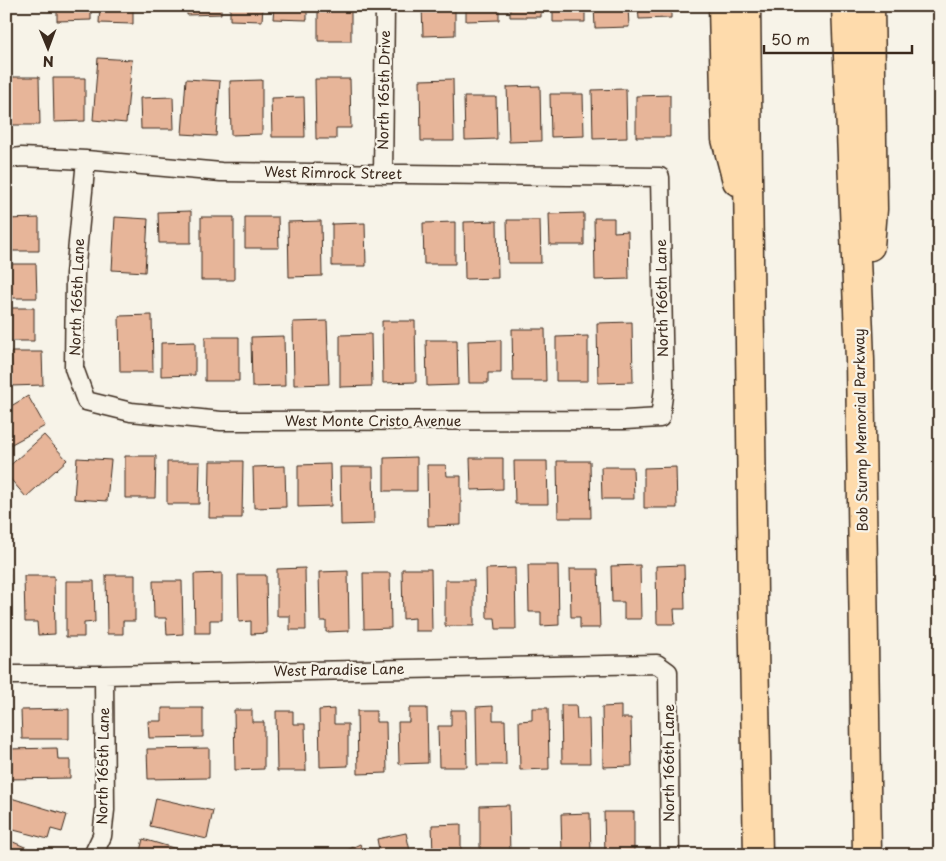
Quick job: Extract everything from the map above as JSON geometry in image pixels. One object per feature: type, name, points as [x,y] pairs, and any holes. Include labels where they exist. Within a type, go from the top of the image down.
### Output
[{"type":"highway","points":[[723,6],[726,139],[748,223]]},
{"type":"highway","points":[[746,6],[752,596],[758,855]]},
{"type":"highway","name":"Bob Stump Memorial Parkway","points":[[846,6],[860,360],[867,855]]},
{"type":"highway","points":[[860,360],[873,210],[870,6]]},
{"type":"highway","points":[[745,855],[752,596]]},
{"type":"street","name":"North 165th Drive","points":[[383,174],[385,6]]},
{"type":"street","name":"West Rimrock Street","points":[[6,159],[20,157],[86,160],[221,172],[660,177]]},
{"type":"street","name":"North 165th Lane","points":[[86,160],[75,274],[74,368],[86,401]]},
{"type":"street","name":"North 166th Lane","points":[[660,177],[664,388],[660,418]]},
{"type":"street","name":"West Monte Cristo Avenue","points":[[86,401],[132,412],[221,421],[625,420],[660,418]]},
{"type":"street","name":"West Paradise Lane","points":[[6,675],[104,675],[656,664],[668,672]]},
{"type":"street","name":"North 166th Lane","points":[[668,672],[670,855]]},
{"type":"street","name":"North 165th Lane","points":[[93,855],[102,836],[105,810],[104,675]]},
{"type":"building","points":[[57,6],[91,6],[91,20],[57,21]]},
{"type":"building","points":[[100,6],[133,6],[133,24],[99,23]]},
{"type":"building","points":[[145,6],[176,6],[176,9],[145,10]]},
{"type":"building","points":[[187,6],[221,6],[221,14],[187,15]]},
{"type":"building","points":[[230,6],[263,6],[262,21],[230,20]]},
{"type":"building","points":[[274,6],[307,6],[307,20],[273,19]]},
{"type":"building","points":[[318,6],[351,6],[351,41],[318,41]]},
{"type":"building","points":[[422,6],[455,6],[455,35],[423,36]]},
{"type":"building","points":[[466,6],[499,6],[499,20],[466,21]]},
{"type":"building","points":[[510,6],[541,6],[541,17],[510,17]]},
{"type":"building","points":[[553,6],[585,6],[585,22],[553,22]]},
{"type":"building","points":[[594,6],[628,6],[629,27],[595,28]]},
{"type":"building","points":[[638,6],[671,6],[671,18],[639,19]]},
{"type":"building","points":[[98,58],[132,60],[126,123],[93,120]]},
{"type":"building","points":[[7,77],[39,77],[40,125],[8,125]]},
{"type":"building","points":[[53,78],[85,78],[85,121],[54,122]]},
{"type":"building","points":[[186,79],[220,81],[216,136],[182,134]]},
{"type":"building","points":[[315,79],[350,79],[351,128],[336,128],[336,139],[316,139]]},
{"type":"building","points":[[453,79],[454,141],[421,141],[420,80]]},
{"type":"building","points":[[262,80],[262,134],[231,135],[230,81]]},
{"type":"building","points":[[540,86],[541,141],[509,142],[507,87]]},
{"type":"building","points":[[626,89],[627,138],[593,139],[592,90]]},
{"type":"building","points":[[550,94],[583,94],[584,136],[551,137]]},
{"type":"building","points":[[670,95],[670,137],[636,137],[636,96]]},
{"type":"building","points":[[173,97],[174,129],[141,129],[140,98]]},
{"type":"building","points":[[304,97],[305,137],[272,137],[271,98]]},
{"type":"building","points":[[464,97],[496,97],[497,139],[465,140]]},
{"type":"building","points":[[191,211],[191,243],[159,243],[158,212]]},
{"type":"building","points":[[584,213],[584,245],[550,245],[549,214]]},
{"type":"building","points":[[115,217],[148,219],[145,272],[112,270]]},
{"type":"building","points":[[201,217],[234,217],[234,280],[201,280]]},
{"type":"building","points":[[245,217],[278,217],[279,248],[245,248]]},
{"type":"building","points":[[39,218],[39,251],[6,251],[6,219]]},
{"type":"building","points":[[594,218],[614,218],[614,232],[628,231],[629,279],[595,280]]},
{"type":"building","points":[[507,220],[540,220],[541,263],[508,263]]},
{"type":"building","points":[[321,221],[322,276],[289,277],[288,222]]},
{"type":"building","points":[[497,221],[498,278],[465,279],[464,222]]},
{"type":"building","points":[[455,222],[455,264],[424,264],[423,223]]},
{"type":"building","points":[[365,223],[366,266],[332,266],[332,224]]},
{"type":"building","points":[[6,264],[36,264],[37,298],[6,298]]},
{"type":"building","points":[[6,308],[34,308],[34,341],[6,341]]},
{"type":"building","points":[[152,315],[153,372],[120,372],[119,316]]},
{"type":"building","points":[[327,321],[329,384],[294,385],[293,322]]},
{"type":"building","points":[[382,321],[415,321],[416,382],[383,383]]},
{"type":"building","points":[[632,322],[633,382],[598,383],[597,323]]},
{"type":"building","points":[[512,329],[545,329],[546,381],[513,381]]},
{"type":"building","points":[[371,334],[372,386],[340,387],[340,335]]},
{"type":"building","points":[[284,336],[285,386],[252,387],[251,337]]},
{"type":"building","points":[[588,336],[588,381],[556,381],[556,337]]},
{"type":"building","points":[[205,337],[239,337],[239,381],[205,381]]},
{"type":"building","points":[[426,340],[457,340],[458,385],[427,386]]},
{"type":"building","points":[[501,340],[501,373],[488,373],[488,383],[469,383],[468,341]]},
{"type":"building","points":[[195,342],[195,375],[161,376],[161,343]]},
{"type":"building","points":[[11,352],[42,352],[43,385],[11,386]]},
{"type":"building","points":[[28,396],[45,426],[6,447],[6,409]]},
{"type":"building","points":[[44,435],[67,460],[26,497],[6,474],[6,469]]},
{"type":"building","points":[[125,456],[156,456],[155,498],[125,498]]},
{"type":"building","points":[[417,457],[417,491],[384,491],[384,458]]},
{"type":"building","points":[[77,458],[111,460],[107,501],[74,499]]},
{"type":"building","points":[[470,458],[503,458],[503,489],[471,490]]},
{"type":"building","points":[[210,461],[243,461],[242,518],[209,518]]},
{"type":"building","points":[[514,461],[547,461],[548,504],[515,504]]},
{"type":"building","points":[[557,461],[590,461],[591,518],[558,518]]},
{"type":"building","points":[[167,462],[200,462],[199,504],[167,504]]},
{"type":"building","points":[[330,464],[331,506],[298,507],[298,465]]},
{"type":"building","points":[[427,465],[446,465],[447,476],[461,476],[461,525],[428,526]]},
{"type":"building","points":[[285,466],[286,507],[254,508],[253,467]]},
{"type":"building","points":[[340,467],[373,467],[374,524],[341,525]]},
{"type":"building","points":[[601,467],[633,467],[634,499],[602,499]]},
{"type":"building","points":[[676,467],[677,508],[644,508],[644,468]]},
{"type":"building","points":[[528,565],[558,565],[559,625],[541,626],[541,612],[529,612]]},
{"type":"building","points":[[640,565],[641,619],[624,619],[624,602],[612,602],[611,566]]},
{"type":"building","points":[[684,565],[685,609],[674,609],[675,624],[657,624],[656,566]]},
{"type":"building","points":[[305,568],[306,630],[290,630],[290,616],[277,616],[277,569]]},
{"type":"building","points":[[515,568],[516,629],[496,629],[495,618],[487,618],[486,569]]},
{"type":"building","points":[[402,569],[431,569],[432,631],[415,631],[415,618],[403,619]]},
{"type":"building","points":[[570,569],[598,569],[600,628],[580,628],[580,617],[571,617]]},
{"type":"building","points":[[348,571],[349,631],[326,632],[326,621],[320,621],[319,572]]},
{"type":"building","points":[[6,573],[9,573],[10,631],[6,631]]},
{"type":"building","points":[[222,573],[222,620],[210,620],[210,633],[195,633],[194,574]]},
{"type":"building","points":[[363,573],[390,573],[391,628],[364,629]]},
{"type":"building","points":[[106,575],[135,575],[135,621],[123,621],[123,634],[107,634]]},
{"type":"building","points":[[238,575],[266,575],[267,633],[251,634],[251,621],[239,622]]},
{"type":"building","points":[[24,576],[54,576],[55,634],[38,635],[37,622],[25,622]]},
{"type":"building","points":[[445,580],[474,580],[474,626],[445,626]]},
{"type":"building","points":[[66,581],[94,581],[95,622],[84,623],[84,637],[66,637]]},
{"type":"building","points":[[153,581],[182,581],[183,634],[167,635],[166,618],[154,618]]},
{"type":"building","points":[[561,705],[576,705],[577,719],[589,719],[590,763],[562,763]]},
{"type":"building","points":[[493,706],[493,720],[505,720],[506,765],[477,765],[476,707]]},
{"type":"building","points":[[621,706],[621,718],[631,718],[632,766],[603,767],[602,707]]},
{"type":"building","points":[[162,708],[203,708],[203,737],[149,738],[148,721],[162,721]]},
{"type":"building","points":[[409,708],[427,708],[428,763],[399,764],[398,722],[409,722]]},
{"type":"building","points":[[532,708],[548,708],[549,769],[520,770],[519,721],[532,720]]},
{"type":"building","points":[[69,709],[69,739],[22,739],[21,710]]},
{"type":"building","points":[[334,709],[334,724],[348,724],[348,766],[320,767],[319,710]]},
{"type":"building","points":[[234,710],[252,710],[252,722],[264,722],[264,769],[235,770]]},
{"type":"building","points":[[451,710],[466,710],[467,767],[439,767],[438,726],[451,726]]},
{"type":"building","points":[[276,711],[293,711],[293,724],[305,724],[306,771],[277,771]]},
{"type":"building","points":[[357,711],[376,711],[376,722],[386,722],[387,773],[358,774]]},
{"type":"building","points":[[57,748],[58,760],[70,760],[70,778],[8,779],[7,749]]},
{"type":"building","points":[[209,748],[209,778],[148,779],[147,749]]},
{"type":"building","points":[[11,798],[67,815],[62,832],[51,829],[48,839],[6,828],[6,814]]},
{"type":"building","points":[[156,798],[213,811],[207,839],[150,826]]},
{"type":"building","points":[[509,805],[510,855],[480,855],[480,806]]},
{"type":"building","points":[[604,812],[634,812],[634,855],[605,855]]},
{"type":"building","points":[[590,813],[591,855],[562,855],[561,814]]},
{"type":"building","points":[[461,824],[461,855],[433,855],[432,825]]},
{"type":"building","points":[[406,833],[411,855],[380,855],[377,839]]},
{"type":"building","points":[[6,839],[44,855],[6,855]]},
{"type":"building","points":[[143,839],[197,855],[139,855]]},
{"type":"building","points":[[360,844],[365,855],[337,855]]}]
